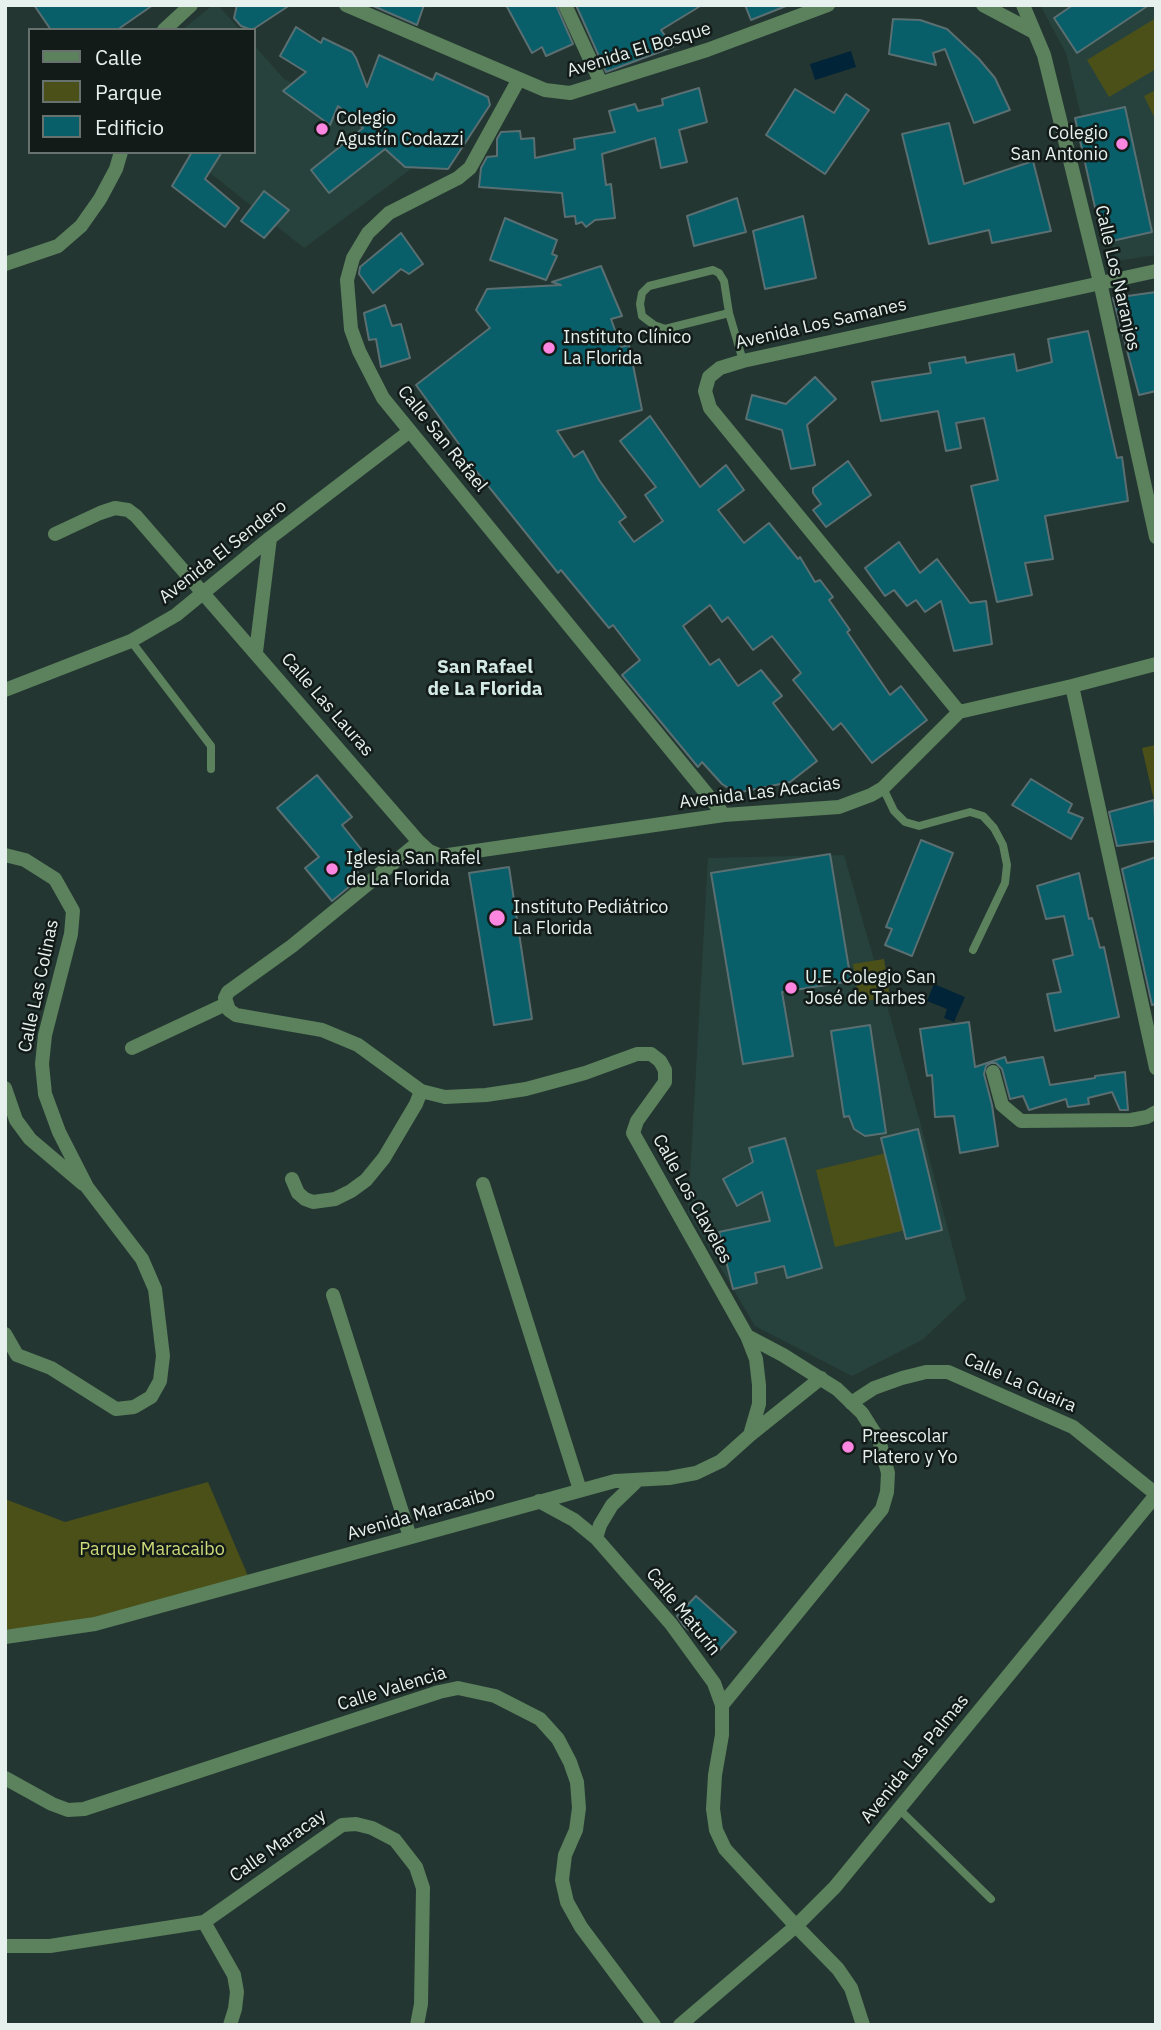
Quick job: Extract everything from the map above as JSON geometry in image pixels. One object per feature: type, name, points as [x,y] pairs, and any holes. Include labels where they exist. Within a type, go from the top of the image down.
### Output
[{"type":"street","points":[[166,28],[191,5]]},
{"type":"street","name":"Avenida El Bosque","points":[[346,5],[558,93],[570,93],[706,50],[828,5]]},
{"type":"street","points":[[565,5],[601,83]]},
{"type":"street","points":[[983,5],[1032,31]]},
{"type":"street","name":"Calle Los Naranjos","points":[[1023,5],[1044,55],[1100,282],[1156,537]]},
{"type":"street","name":"Calle San Rafael","points":[[519,79],[470,167],[458,178],[389,213],[368,233],[346,280],[351,329],[383,398],[724,815]]},
{"type":"street","points":[[5,264],[58,246],[81,226],[106,189],[120,154]]},
{"type":"street","name":"Avenida Los Samanes","points":[[959,712],[710,408],[705,391],[709,377],[720,368],[743,361],[1156,271]]},
{"type":"street","name":"Avenida El Sendero","points":[[5,690],[131,641],[176,615],[270,538],[410,431]]},
{"type":"street","name":"Calle Las Lauras","points":[[55,534],[115,508],[128,510],[136,516],[419,842]]},
{"type":"street","points":[[256,652],[270,538]]},
{"type":"street","points":[[959,712],[1072,687],[1156,664]]},
{"type":"street","points":[[1072,687],[1156,1068]]},
{"type":"street","name":"Avenida Las Acacias","points":[[419,842],[429,851],[441,856],[724,815],[839,807],[883,788],[959,712]]},
{"type":"street","points":[[132,1048],[226,1004],[228,992],[292,947],[419,842]]},
{"type":"street","name":"Calle Las Colinas","points":[[5,855],[25,860],[55,879],[73,911],[71,933],[45,1035],[42,1065],[45,1094],[59,1132],[87,1187],[142,1259],[155,1289],[163,1356],[160,1381],[151,1397],[134,1406],[116,1409],[51,1368],[11,1359]]},
{"type":"street","name":"Calle Los Claveles","points":[[226,1004],[236,1015],[322,1030],[358,1045],[421,1091],[445,1097],[526,1089],[585,1073],[637,1054],[651,1054],[660,1061],[665,1070],[665,1082],[637,1121],[633,1133],[747,1336]]},
{"type":"street","points":[[993,1072],[1002,1105],[1021,1121],[1131,1120],[1156,1112]]},
{"type":"street","points":[[5,1088],[16,1120],[30,1139],[87,1187]]},
{"type":"street","points":[[292,1178],[298,1193],[313,1202],[335,1199],[351,1191],[366,1180],[384,1158],[412,1112],[421,1091]]},
{"type":"street","points":[[483,1184],[580,1490]]},
{"type":"street","points":[[333,1295],[410,1537]]},
{"type":"street","points":[[5,1334],[11,1359]]},
{"type":"street","points":[[722,1704],[882,1509],[887,1492],[888,1473],[879,1440],[862,1413],[821,1378],[747,1336]]},
{"type":"street","points":[[747,1336],[756,1359],[759,1385],[759,1404],[750,1435]]},
{"type":"street","name":"Calle La Guaira","points":[[851,1403],[874,1388],[902,1378],[926,1372],[948,1372],[1073,1427],[1156,1495]]},
{"type":"street","name":"Avenida Maracaibo","points":[[5,1637],[95,1624],[615,1481],[696,1473],[721,1461],[821,1378]]},
{"type":"street","points":[[596,1538],[612,1505],[638,1480]]},
{"type":"street","name":"Avenida Las Palmas","points":[[680,2025],[796,1926],[835,1887],[1156,1495]]},
{"type":"street","name":"Calle Maturín","points":[[539,1501],[574,1520],[596,1538],[693,1651],[714,1683],[722,1704],[722,1735],[715,1775],[713,1809],[716,1830],[726,1849],[838,1969],[851,1988],[863,2025]]},
{"type":"street","name":"Calle Valencia","points":[[5,1778],[60,1807],[68,1810],[84,1809],[439,1692],[458,1688],[495,1696],[540,1719],[558,1739],[570,1762],[578,1783],[579,1808],[576,1830],[565,1855],[562,1880],[567,1902],[581,1927],[654,2025]]},
{"type":"street","name":"Calle Maracay","points":[[204,1922],[342,1825],[356,1824],[384,1833],[396,1840],[416,1867],[423,1888],[421,2004],[417,2025]]},
{"type":"street","points":[[5,1946],[50,1946],[204,1922],[234,1975],[237,1992],[230,2025]]},
{"type":"lane","points":[[729,313],[665,329],[642,316],[639,304],[642,293],[649,286],[713,270],[719,273],[724,281],[729,313],[743,361]]},
{"type":"lane","points":[[131,641],[211,746],[211,769]]},
{"type":"lane","points":[[883,788],[894,811],[905,822],[919,825],[970,812],[983,816],[994,828],[1003,845],[1007,864],[1005,883],[974,950]]},
{"type":"lane","points":[[899,1809],[991,1899]]},
{"type":"shaded area","points":[[213,5],[218,5],[238,28],[184,28]]},
{"type":"shaded area","name":"Colegio San Antonio","points":[[1040,5],[1156,5],[1156,255],[1116,261],[1066,53]]},
{"type":"shaded area","name":"Colegio Agustín Codazzi","points":[[256,47],[284,79],[437,150],[304,248],[186,154],[256,154]]},
{"type":"shaded area","points":[[851,51],[856,67],[815,80],[810,64]]},
{"type":"shaded area","name":"U.E. Colegio San José de Tarbes","points":[[844,855],[919,1118],[966,1299],[922,1340],[852,1376],[755,1326],[688,1212],[708,858]]},
{"type":"shaded area","points":[[934,984],[965,997],[954,1022],[944,1018],[947,1009],[927,1001]]},
{"type":"green space","points":[[1156,18],[1156,69],[1109,97],[1087,60]]},
{"type":"green space","points":[[1156,90],[1156,121],[1144,96]]},
{"type":"green space","points":[[1156,745],[1156,809],[1142,748]]},
{"type":"green space","points":[[884,959],[890,997],[859,1002],[853,964]]},
{"type":"green space","points":[[895,1151],[914,1228],[835,1247],[816,1170]]},
{"type":"green space","name":"Parque Maracaibo","points":[[208,1482],[248,1576],[92,1619],[5,1630],[5,1499],[65,1522]]},
{"type":"building","points":[[34,5],[153,5],[120,28],[50,28]]},
{"type":"building","points":[[237,5],[290,5],[255,28],[241,26],[234,18]]},
{"type":"building","points":[[371,5],[424,5],[417,25]]},
{"type":"building","points":[[506,5],[556,5],[573,44],[546,56],[542,47],[532,53]]},
{"type":"building","points":[[576,5],[702,5],[661,30],[673,47],[606,72]]},
{"type":"building","points":[[745,5],[786,5],[786,6],[751,20]]},
{"type":"building","points":[[1073,5],[1149,5],[1077,53],[1054,18]]},
{"type":"building","points":[[893,19],[920,20],[947,29],[995,78],[1010,110],[974,123],[945,49],[933,53],[936,65],[889,54]]},
{"type":"building","points":[[296,27],[321,43],[323,38],[352,52],[367,87],[379,55],[433,80],[436,73],[488,97],[490,105],[448,169],[405,167],[385,149],[329,193],[311,170],[363,128],[338,106],[330,125],[283,91],[306,72],[280,56]]},
{"type":"building","points":[[699,88],[707,122],[679,130],[687,162],[661,168],[655,138],[602,154],[606,185],[611,184],[615,218],[595,220],[586,227],[582,222],[576,224],[575,216],[565,217],[562,193],[479,187],[481,168],[487,157],[497,156],[497,139],[501,132],[520,131],[521,139],[534,138],[535,158],[575,149],[574,139],[615,132],[609,111],[635,104],[638,111],[663,105],[662,99]]},
{"type":"building","points":[[795,89],[834,113],[846,94],[869,110],[825,174],[766,135]]},
{"type":"building","points":[[1125,107],[1152,232],[1103,243],[1075,118]]},
{"type":"building","points":[[949,123],[964,184],[1033,161],[1051,231],[992,243],[989,230],[929,244],[902,134]]},
{"type":"building","points":[[191,154],[221,154],[205,179],[239,208],[225,227],[172,186]]},
{"type":"building","points":[[264,191],[289,210],[264,238],[241,221]]},
{"type":"building","points":[[737,198],[746,232],[694,246],[687,216]]},
{"type":"building","points":[[803,216],[816,278],[765,289],[753,231]]},
{"type":"building","points":[[505,218],[557,240],[552,254],[557,256],[546,280],[490,260]]},
{"type":"building","points":[[401,233],[423,264],[409,274],[401,269],[373,293],[359,274],[360,267]]},
{"type":"building","points":[[601,266],[622,316],[611,319],[621,347],[629,345],[642,410],[557,431],[574,457],[583,451],[599,480],[626,517],[619,522],[634,542],[663,521],[645,495],[656,487],[620,441],[650,416],[700,487],[726,465],[744,490],[718,510],[744,543],[769,523],[798,559],[800,557],[815,582],[820,580],[833,597],[829,600],[850,630],[847,632],[890,695],[901,686],[927,720],[872,763],[841,723],[833,730],[793,680],[801,673],[772,636],[753,650],[728,617],[722,622],[710,605],[683,626],[710,665],[719,659],[738,686],[761,670],[782,696],[773,703],[817,761],[790,782],[736,793],[722,784],[702,762],[698,767],[622,675],[640,660],[613,625],[609,628],[561,570],[558,573],[477,472],[472,475],[453,449],[459,444],[416,385],[490,328],[476,310],[487,289],[561,285],[552,282]]},
{"type":"building","points":[[1156,292],[1156,391],[1139,395],[1113,298]]},
{"type":"building","points":[[385,305],[392,326],[401,324],[410,358],[381,367],[376,339],[369,340],[364,313]]},
{"type":"building","points":[[1088,331],[1117,458],[1122,457],[1128,501],[1045,516],[1053,559],[1025,563],[1032,595],[997,602],[971,486],[998,480],[984,418],[956,423],[961,448],[946,451],[938,411],[881,421],[872,382],[931,373],[929,363],[965,357],[966,363],[1014,354],[1017,371],[1052,362],[1048,339]]},
{"type":"building","points":[[815,377],[836,399],[807,425],[815,465],[791,469],[782,430],[746,419],[752,395],[786,404]]},
{"type":"building","points":[[848,461],[871,495],[826,527],[813,510],[821,504],[813,493],[813,488]]},
{"type":"building","points":[[899,542],[920,573],[937,559],[970,603],[986,601],[992,644],[954,651],[941,601],[925,612],[916,600],[907,606],[894,590],[885,596],[865,568]]},
{"type":"building","points":[[317,775],[352,817],[342,825],[369,859],[356,870],[361,877],[332,901],[305,868],[319,857],[277,808]]},
{"type":"building","points":[[1031,779],[1072,804],[1068,812],[1083,818],[1071,839],[1012,805]]},
{"type":"building","points":[[1154,800],[1156,841],[1117,846],[1109,812]]},
{"type":"building","points":[[921,840],[953,853],[912,956],[885,945],[892,929],[886,927]]},
{"type":"building","points":[[830,854],[851,981],[782,992],[793,1056],[743,1064],[711,873]]},
{"type":"building","points":[[1156,857],[1156,1004],[1152,1005],[1122,869]]},
{"type":"building","name":"Instituto Pediátrico La Florida","points":[[509,867],[532,1019],[494,1025],[469,873]]},
{"type":"building","points":[[1079,873],[1089,919],[1092,918],[1100,948],[1104,947],[1119,1017],[1055,1031],[1047,994],[1061,992],[1053,960],[1073,955],[1064,916],[1046,919],[1037,886]]},
{"type":"building","points":[[969,1022],[975,1067],[1005,1057],[1007,1063],[1043,1057],[1050,1085],[1125,1072],[1128,1110],[1120,1110],[1112,1092],[1088,1098],[1089,1104],[1068,1107],[1066,1099],[1029,1110],[1023,1096],[1010,1099],[1002,1069],[996,1063],[991,1063],[986,1066],[984,1074],[998,1146],[960,1153],[954,1116],[935,1117],[932,1075],[927,1076],[920,1029]]},
{"type":"building","points":[[870,1025],[886,1133],[865,1136],[854,1129],[849,1116],[844,1117],[831,1031]]},
{"type":"building","points":[[918,1129],[942,1230],[906,1239],[881,1138]]},
{"type":"building","points":[[785,1138],[822,1268],[787,1278],[784,1266],[755,1273],[757,1283],[733,1289],[719,1232],[770,1221],[762,1192],[737,1206],[723,1179],[753,1162],[749,1148]]},
{"type":"building","points":[[696,1596],[736,1632],[716,1654],[684,1626],[677,1616]]},
{"type":"place","name":"Colegio Agustín Codazzi","points":[[322,129]]},
{"type":"place","name":"Colegio San Antonio","points":[[1122,144]]},
{"type":"place","name":"Instituto Clínico La Florida","points":[[549,348]]},
{"type":"place","name":"Iglesia San Rafel de La Florida","points":[[332,869]]},
{"type":"place","name":"Instituto Pediátrico La Florida","points":[[497,918]]},
{"type":"place","name":"U.E. Colegio San José de Tarbes","points":[[791,988]]},
{"type":"place","name":"Preescolar Platero y Yo","points":[[848,1447]]},
{"type":"district","name":"San Rafael de La Florida","points":[[485,679]]}]
